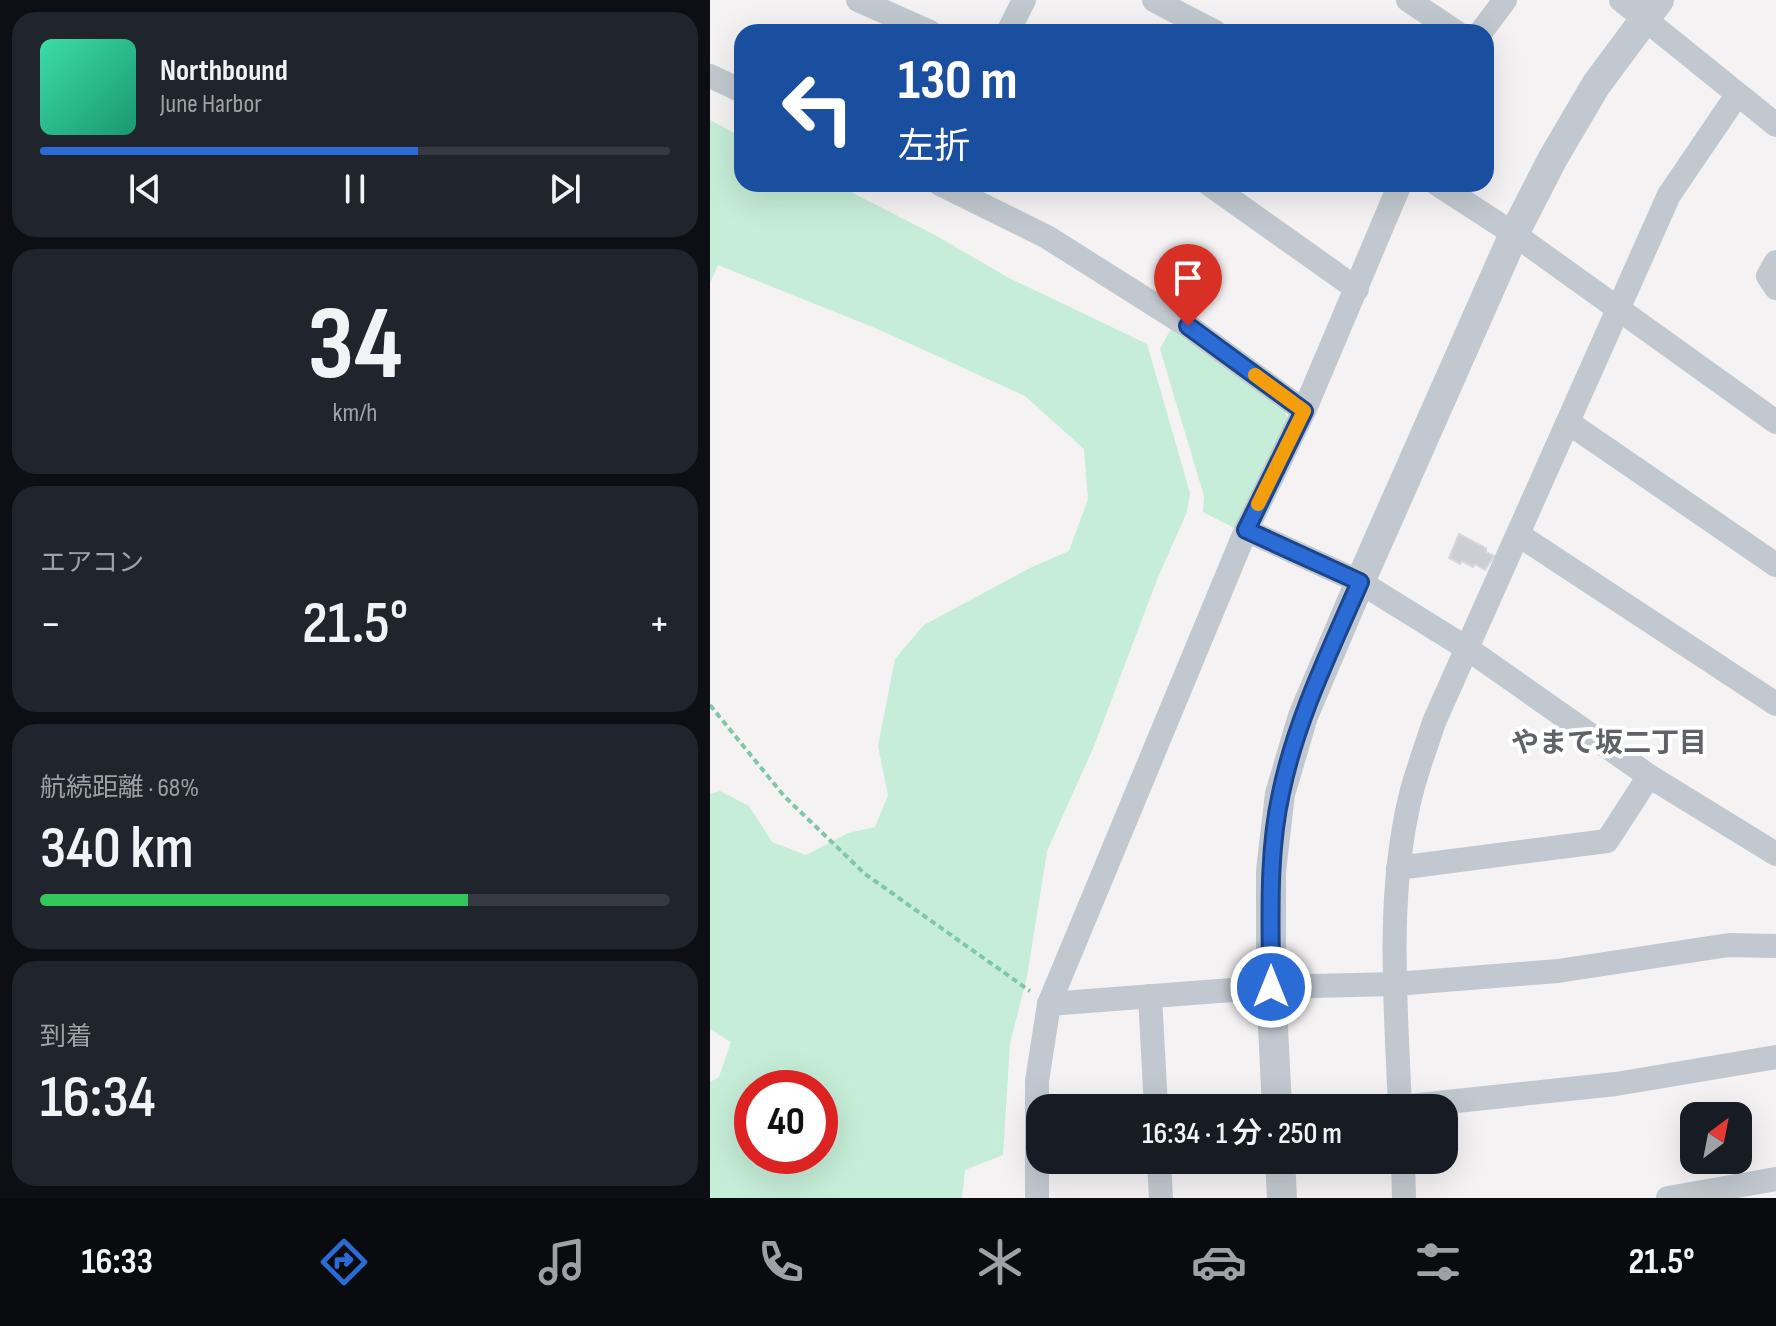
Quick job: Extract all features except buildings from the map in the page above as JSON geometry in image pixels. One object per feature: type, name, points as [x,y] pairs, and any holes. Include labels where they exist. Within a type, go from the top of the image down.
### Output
[{"type":"street","points":[[858,0],[912,24]]},
{"type":"street","points":[[1012,24],[1024,0]]},
{"type":"street","points":[[1154,0],[1200,24]]},
{"type":"street","points":[[1408,0],[1444,24]]},
{"type":"street","points":[[1487,24],[1505,0]]},
{"type":"street","points":[[1621,0],[1652,9],[1737,95],[1776,125]]},
{"type":"street","points":[[1276,1094],[1271,987],[1271,871],[1280,794],[1303,716],[1514,234],[1553,158],[1596,85],[1652,9]]},
{"type":"street","points":[[710,76],[734,87]]},
{"type":"street","points":[[1399,1094],[1393,933],[1398,868],[1410,798],[1434,722],[1669,195],[1737,95]]},
{"type":"street","points":[[956,192],[1047,237],[1188,326],[1304,411]]},
{"type":"street","points":[[1220,192],[1357,289]]},
{"type":"street","points":[[1037,1198],[1037,1081],[1049,1004],[1246,530],[1304,411],[1397,192]]},
{"type":"street","points":[[1449,192],[1514,234],[1776,422]]},
{"type":"street","points":[[1776,262],[1768,276],[1776,288]]},
{"type":"street","points":[[1569,423],[1776,565]]},
{"type":"street","points":[[1246,530],[1360,582],[1468,649],[1649,776],[1776,854]]},
{"type":"street","points":[[1519,535],[1776,704]]},
{"type":"street","points":[[1398,868],[1607,841],[1649,776]]},
{"type":"street","points":[[1049,1004],[1271,987],[1395,984],[1558,971],[1729,945],[1776,946]]},
{"type":"street","points":[[1150,996],[1155,1094]]},
{"type":"street","points":[[1458,1101],[1616,1084],[1776,1057]]},
{"type":"street","points":[[1160,1174],[1161,1198]]},
{"type":"street","points":[[1281,1174],[1282,1198]]},
{"type":"street","points":[[1403,1174],[1404,1198]]},
{"type":"street","points":[[1668,1198],[1776,1179]]},
{"type":"path","points":[[710,705],[784,796],[865,874],[1049,1004]]},
{"type":"green space","points":[[710,120],[734,133],[734,192],[851,192],[935,235],[1009,278],[1147,344],[1190,493],[1187,512],[1158,577],[1094,746],[1047,851],[1027,977],[1010,1043],[1003,1155],[965,1170],[962,1198],[710,1198],[710,1082],[719,1077],[731,1042],[710,1029],[710,794],[720,791],[749,806],[772,842],[806,855],[848,833],[875,827],[888,795],[878,746],[895,659],[924,625],[1030,568],[1069,551],[1088,499],[1084,449],[1025,396],[880,330],[718,265],[710,283]]},
{"type":"green space","points":[[1171,329],[1284,407],[1289,424],[1240,531],[1203,512],[1204,496],[1160,349]]},
{"type":"slow traffic","points":[[1255,375],[1304,411],[1258,504]]},
{"type":"district","name":"やまて坂二丁目","points":[[1609,742]]},
{"type":"route","points":[[1188,326],[1304,411],[1246,530],[1360,582],[1303,716],[1280,794],[1271,871],[1271,987]]}]
